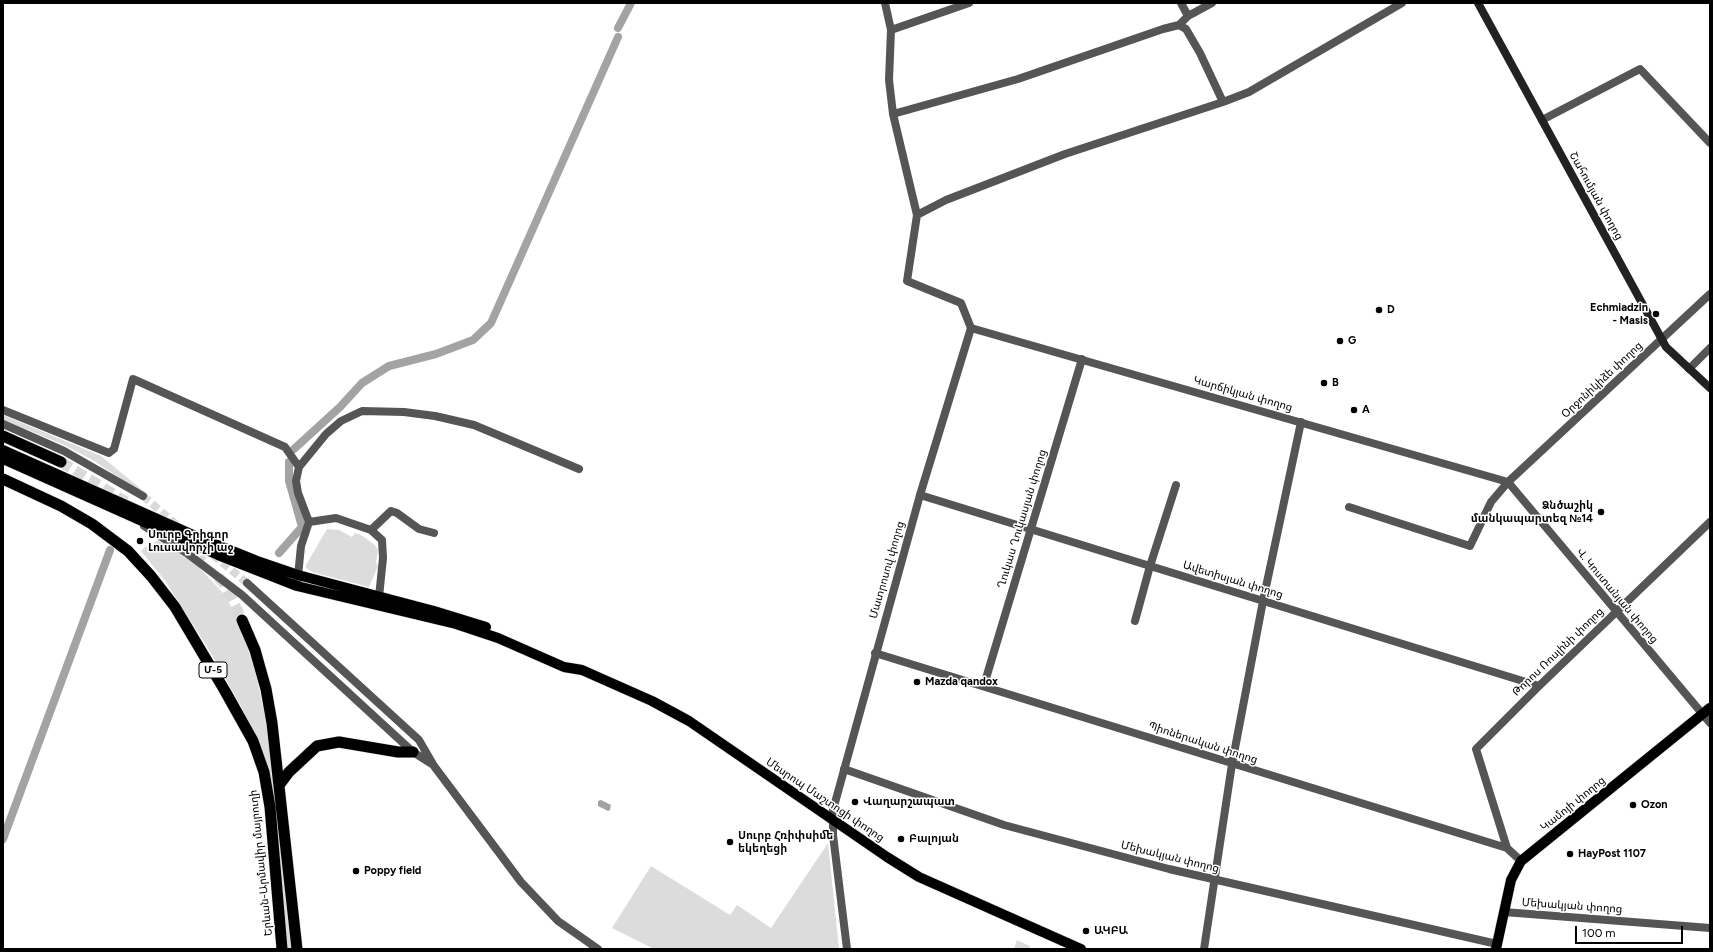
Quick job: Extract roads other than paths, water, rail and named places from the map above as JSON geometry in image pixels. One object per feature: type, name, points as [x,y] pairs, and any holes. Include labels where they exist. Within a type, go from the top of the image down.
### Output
[{"type":"highway","points":[[3,436],[61,462]]},
{"type":"highway","name":"Երևան-Արմավիր մայրուղի","points":[[3,479],[74,513],[92,524],[128,552],[151,576],[175,607],[226,691],[253,741],[264,772],[270,806],[282,949]]},
{"type":"highway","points":[[242,620],[255,650],[266,689],[280,784],[297,949]]},
{"type":"highway","points":[[280,784],[289,772],[317,746],[339,742],[398,752],[413,752]]},
{"type":"main road","name":"Շահումյան փողոց","points":[[1478,3],[1666,347],[1710,388]]},
{"type":"main road","points":[[3,450],[200,538],[257,561],[298,575],[469,621],[499,631],[571,663],[582,670]]},
{"type":"main road","points":[[3,459],[127,515],[297,586],[456,624],[498,638],[564,667],[582,670]]},
{"type":"main road","name":"Մեսրոպ Մաշտոցի փողոց","points":[[582,670],[652,701],[689,722],[919,877],[1081,949]]},
{"type":"main road","name":"Կամոյի փողոց","points":[[1497,946],[1511,880],[1521,861],[1706,711]]},
{"type":"street","points":[[885,3],[891,30],[889,80],[893,114],[917,215],[907,281],[961,303],[971,328]]},
{"type":"street","points":[[891,30],[969,3]]},
{"type":"street","points":[[1181,3],[1188,16]]},
{"type":"street","points":[[893,114],[1018,79],[1163,29],[1179,25],[1188,16],[1212,3]]},
{"type":"street","points":[[917,215],[946,200],[1065,154],[1249,92],[1402,3]]},
{"type":"street","points":[[1179,25],[1186,29],[1200,53],[1223,102]]},
{"type":"street","points":[[1542,120],[1640,69],[1710,143]]},
{"type":"street","name":"Օրջոնիկիձե փողոց","points":[[1349,507],[1470,546],[1491,502],[1508,482],[1710,294]]},
{"type":"street","name":"Կարճիկյան փողոց","points":[[971,328],[1508,482]]},
{"type":"street","name":"Մատրոսով փողոց","points":[[847,949],[833,835],[833,810],[875,652],[920,495],[971,328]]},
{"type":"street","points":[[1689,369],[1710,348]]},
{"type":"street","name":"Ղուկաս Ղուկասյան փողոց","points":[[984,685],[1082,359]]},
{"type":"street","points":[[3,410],[110,453],[114,449],[133,379],[285,447],[299,467]]},
{"type":"street","points":[[297,586],[302,546],[309,522],[298,493],[296,481],[299,467],[326,434],[340,421],[362,411],[404,412],[435,416],[474,426],[579,470]]},
{"type":"street","points":[[1204,949],[1232,764],[1263,601],[1301,422]]},
{"type":"street","points":[[3,424],[64,451],[143,496]]},
{"type":"street","name":"Վ. Կոստանյան փողոց","points":[[1508,482],[1615,612],[1706,711],[1710,723]]},
{"type":"street","points":[[1135,621],[1150,566],[1176,485]]},
{"type":"street","name":"Ավետիսյան փողոց","points":[[920,495],[1539,686]]},
{"type":"street","points":[[371,530],[391,512],[397,513],[419,529],[434,533]]},
{"type":"street","points":[[127,515],[188,554],[242,595],[413,752],[434,766]]},
{"type":"street","points":[[309,522],[336,518],[371,530],[382,540],[383,558],[379,597]]},
{"type":"street","name":"Թորոս Ռոսլինի փողոց","points":[[1507,848],[1476,749],[1615,612],[1710,522]]},
{"type":"street","points":[[246,583],[420,740],[434,766],[521,882],[558,921],[598,949]]},
{"type":"street","name":"Պիոներական փողոց","points":[[875,652],[1232,764],[1507,848],[1521,861]]},
{"type":"street","name":"Մեխակյան փողոց","points":[[844,769],[1004,825],[1169,869],[1497,946]]},
{"type":"street","name":"Մեխակյան փողոց","points":[[1504,912],[1710,928]]},
{"type":"waterway","points":[[618,28],[631,3]]},
{"type":"waterway","points":[[294,449],[340,407],[362,383],[389,366],[436,354],[473,340],[491,323],[618,37]]},
{"type":"waterway","points":[[279,553],[302,527],[289,481],[289,462]]},
{"type":"waterway","points":[[3,839],[110,550]]},
{"type":"tunnel","points":[[61,462],[126,502]]},
{"type":"tunnel","points":[[143,496],[178,526]]},
{"type":"tunnel","points":[[174,536],[203,562]]},
{"type":"tunnel","points":[[213,555],[247,583]]},
{"type":"tunnel","points":[[218,577],[223,582],[242,620]]},
{"type":"place","name":"D","points":[[1379,310]]},
{"type":"place","name":"Echmiadzin - Masis","points":[[1656,314]]},
{"type":"place","name":"G","points":[[1340,341]]},
{"type":"place","name":"B","points":[[1324,383]]},
{"type":"place","name":"A","points":[[1354,410]]},
{"type":"place","name":"Ձնծաշիկ մանկապարտեզ №14","points":[[1601,512]]},
{"type":"place","name":"Սուրբ Գրիգոր Լուսավորչի աջ","points":[[140,541]]},
{"type":"place","name":"Mazda qandox","points":[[917,682]]},
{"type":"place","name":"Վաղարշապատ","points":[[855,802]]},
{"type":"place","name":"Ozon","points":[[1633,805]]},
{"type":"place","name":"Բալոյան","points":[[901,839]]},
{"type":"place","name":"Սուրբ Հռիփսիմե եկեղեցի","points":[[730,842]]},
{"type":"place","name":"HayPost 1107","points":[[1570,854]]},
{"type":"place","name":"Poppy field","points":[[356,871]]},
{"type":"place","name":"ԱԿԲԱ","points":[[1086,931]]}]
